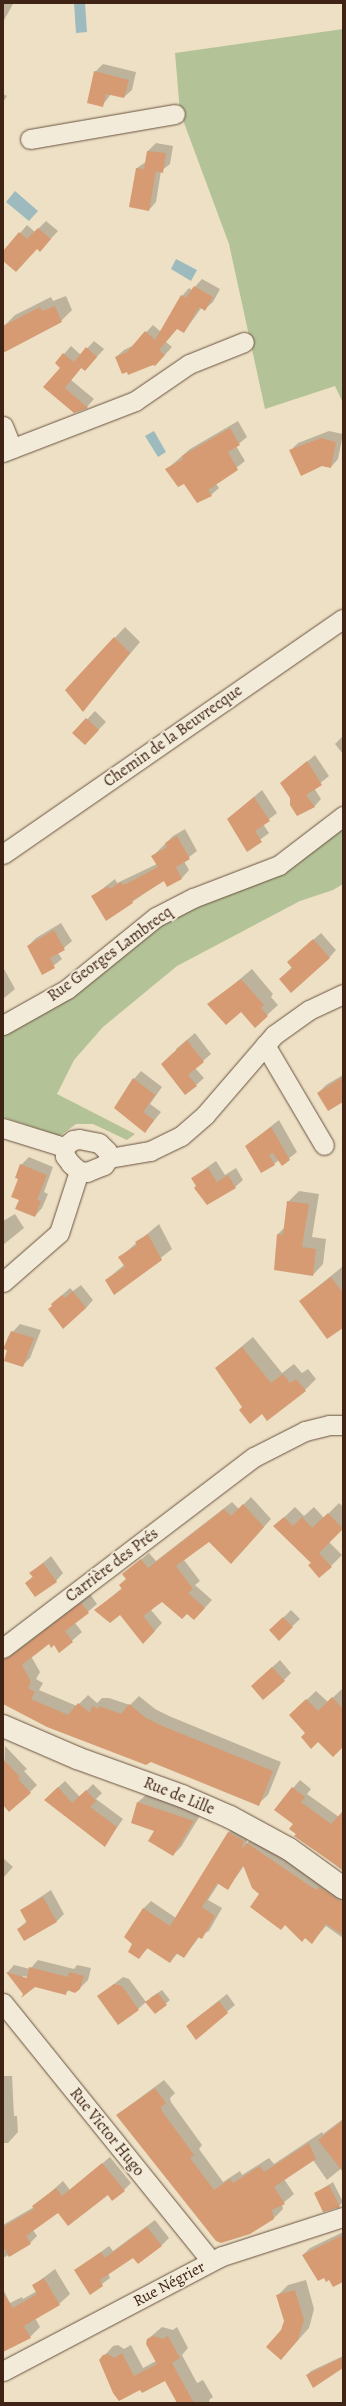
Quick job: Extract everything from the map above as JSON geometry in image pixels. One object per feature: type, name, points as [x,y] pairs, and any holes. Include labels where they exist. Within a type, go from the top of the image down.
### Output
[{"type":"main road","name":"Rue de Lille","points":[[3,1726],[77,1758],[176,1793],[230,1817],[290,1849],[343,1888]]},
{"type":"street","points":[[30,139],[175,114]]},
{"type":"street","points":[[3,426],[8,450],[135,401],[189,364],[244,342]]},
{"type":"street","name":"Chemin de la Beuvrecque","points":[[3,854],[343,619]]},
{"type":"street","name":"Rue Georges Lambrecq","points":[[3,1025],[67,989],[156,917],[193,898],[279,865],[343,816]]},
{"type":"street","points":[[79,1171],[97,1169],[109,1158],[150,1152],[181,1136],[205,1115],[265,1045],[298,1017],[343,994]]},
{"type":"street","points":[[265,1045],[324,1145]]},
{"type":"street","points":[[3,1128],[64,1147]]},
{"type":"street","points":[[64,1147],[73,1140],[89,1139],[99,1143],[107,1151],[109,1158]]},
{"type":"street","points":[[64,1147],[65,1156],[79,1171]]},
{"type":"street","points":[[3,1282],[59,1233],[79,1171]]},
{"type":"street","name":"Carrière des Prés","points":[[3,1648],[254,1457],[292,1436],[319,1426],[343,1425]]},
{"type":"street","name":"Rue Victor Hugo","points":[[3,2003],[211,2261]]},
{"type":"street","name":"Rue Négrier","points":[[3,2371],[211,2261],[343,2217]]},
{"type":"green space","points":[[343,29],[343,403],[335,386],[265,409],[229,244],[180,112],[175,53]]},
{"type":"green space","points":[[343,826],[343,884],[333,890],[300,901],[177,966],[103,1027],[74,1060],[57,1094],[135,1134],[127,1140],[93,1124],[76,1124],[60,1136],[3,1117],[3,1036],[82,989],[172,916]]},
{"type":"water","points":[[74,3],[85,3],[87,32],[76,33]]},
{"type":"water","points":[[15,191],[38,211],[29,221],[6,202]]},
{"type":"water","points":[[176,259],[197,270],[191,281],[171,269]]},
{"type":"water","points":[[154,431],[166,452],[158,457],[145,436]]},
{"type":"building","points":[[94,71],[129,80],[124,98],[106,94],[103,107],[87,103]]},
{"type":"building","points":[[147,151],[166,153],[163,173],[156,171],[149,211],[129,207],[136,168],[144,169]]},
{"type":"building","points":[[38,228],[51,239],[40,252],[37,249],[16,272],[3,261],[3,251],[19,232],[27,239]]},
{"type":"building","points":[[194,286],[213,297],[205,311],[199,307],[184,333],[177,329],[159,350],[165,355],[155,366],[153,365],[128,375],[127,372],[122,374],[115,357],[127,352],[145,331],[155,340],[181,295],[186,298]]},
{"type":"building","points":[[55,306],[62,322],[3,353],[3,326],[40,307],[42,311]]},
{"type":"building","points":[[86,347],[97,357],[85,371],[74,362]]},
{"type":"building","points":[[63,353],[81,368],[65,388],[88,408],[74,413],[43,387],[60,368],[55,363]]},
{"type":"building","points":[[230,428],[240,445],[228,452],[238,470],[208,490],[212,496],[197,503],[184,484],[178,487],[165,469],[183,459],[182,456]]},
{"type":"building","points":[[321,438],[336,442],[331,468],[322,466],[301,476],[289,450]]},
{"type":"building","points":[[114,637],[130,653],[83,712],[65,690]]},
{"type":"building","points":[[86,718],[99,730],[85,745],[72,733]]},
{"type":"building","points":[[307,761],[322,785],[306,795],[315,807],[297,816],[290,805],[290,798],[280,783]]},
{"type":"building","points":[[254,797],[270,821],[255,831],[262,842],[247,852],[227,819]]},
{"type":"building","points":[[177,836],[190,859],[176,867],[182,879],[167,887],[164,881],[132,901],[133,903],[106,921],[91,896],[108,886],[110,889],[121,882],[123,885],[130,882],[158,867],[151,856],[167,847],[165,843]]},
{"type":"building","points":[[54,930],[65,950],[50,958],[55,968],[42,975],[27,946]]},
{"type":"building","points":[[313,939],[330,958],[291,993],[279,979],[292,968],[287,962]]},
{"type":"building","points":[[241,979],[264,1005],[261,1008],[268,1016],[255,1028],[241,1012],[226,1025],[207,1004]]},
{"type":"building","points":[[187,1040],[204,1062],[188,1075],[197,1086],[185,1095],[161,1064]]},
{"type":"building","points":[[343,1077],[343,1102],[328,1111],[317,1093]]},
{"type":"building","points":[[133,1078],[155,1095],[143,1112],[154,1120],[145,1133],[114,1108]]},
{"type":"building","points":[[271,1127],[290,1160],[282,1166],[273,1153],[269,1155],[275,1165],[261,1173],[245,1146]]},
{"type":"building","points":[[20,1164],[47,1175],[37,1200],[41,1201],[35,1217],[15,1209],[19,1200],[11,1197],[18,1179],[15,1178]]},
{"type":"building","points":[[208,1168],[217,1182],[228,1175],[236,1188],[207,1205],[194,1188],[196,1186],[191,1178]]},
{"type":"building","points":[[287,1201],[309,1204],[302,1247],[316,1249],[313,1276],[274,1270],[277,1234],[283,1235]]},
{"type":"building","points":[[148,1234],[162,1260],[114,1295],[105,1280],[125,1267],[118,1257],[137,1245],[135,1242]]},
{"type":"building","points":[[331,1277],[343,1293],[343,1328],[327,1339],[299,1301]]},
{"type":"building","points":[[73,1291],[86,1308],[63,1329],[48,1309],[52,1306],[51,1304],[62,1295],[65,1298]]},
{"type":"building","points":[[11,1331],[34,1338],[23,1367],[4,1361],[7,1350],[3,1349]]},
{"type":"building","points":[[242,1347],[271,1383],[283,1374],[290,1383],[296,1379],[306,1391],[267,1421],[262,1414],[250,1424],[239,1410],[242,1407],[215,1368]]},
{"type":"building","points":[[243,1504],[264,1527],[231,1564],[209,1542],[176,1566],[193,1589],[188,1593],[205,1608],[194,1620],[187,1614],[182,1619],[162,1602],[143,1616],[155,1631],[143,1644],[120,1615],[110,1623],[94,1610],[122,1589],[119,1585],[126,1579],[122,1574],[141,1559],[148,1568],[224,1509],[231,1516]]},
{"type":"building","points":[[328,1513],[343,1529],[319,1553],[332,1567],[319,1578],[308,1565],[311,1563],[273,1526],[284,1517],[293,1526],[302,1517],[312,1528]]},
{"type":"building","points":[[43,1563],[57,1582],[35,1597],[25,1583],[33,1577],[29,1573]]},
{"type":"building","points":[[81,1603],[89,1613],[65,1631],[73,1642],[59,1653],[54,1645],[51,1648],[49,1644],[22,1665],[31,1682],[28,1688],[35,1692],[31,1699],[68,1715],[78,1703],[90,1713],[92,1706],[98,1709],[99,1706],[121,1714],[129,1704],[146,1718],[160,1725],[273,1771],[259,1806],[151,1762],[146,1765],[47,1727],[3,1704],[3,1659],[10,1657]]},
{"type":"building","points":[[283,1617],[293,1627],[279,1641],[269,1630]]},
{"type":"building","points":[[272,1667],[285,1681],[263,1700],[251,1686]]},
{"type":"building","points":[[332,1697],[343,1709],[343,1747],[333,1757],[318,1742],[311,1749],[301,1737],[305,1733],[289,1715],[306,1699],[318,1711]]},
{"type":"building","points":[[3,1759],[20,1777],[18,1779],[31,1793],[9,1812],[3,1805]]},
{"type":"building","points":[[58,1787],[72,1803],[86,1790],[96,1801],[90,1807],[117,1827],[105,1847],[44,1800]]},
{"type":"building","points":[[292,1787],[305,1797],[301,1802],[331,1824],[343,1811],[343,1870],[294,1836],[296,1834],[289,1829],[293,1824],[274,1810]]},
{"type":"building","points":[[137,1802],[194,1821],[173,1856],[148,1841],[154,1831],[131,1823]]},
{"type":"building","points":[[228,1832],[244,1841],[241,1850],[247,1843],[316,1890],[319,1887],[343,1903],[343,1935],[326,1924],[312,1944],[305,1938],[302,1942],[285,1925],[281,1930],[250,1907],[259,1894],[252,1888],[243,1865],[228,1890],[217,1883],[202,1907],[215,1916],[202,1939],[198,1937],[184,1958],[176,1953],[170,1963],[147,1948],[139,1959],[128,1952],[132,1944],[124,1937],[143,1908],[170,1926]]},
{"type":"building","points":[[43,1897],[57,1922],[24,1941],[17,1929],[27,1923],[20,1910]]},
{"type":"building","points":[[29,1967],[68,1977],[69,1972],[84,1976],[80,1989],[75,1993],[67,1990],[66,1995],[35,1987],[21,1998],[23,1994],[6,1972],[27,1978]]},
{"type":"building","points":[[114,1984],[122,1986],[139,2010],[118,2025],[97,1996]]},
{"type":"building","points":[[158,1993],[167,2005],[155,2014],[145,2002]]},
{"type":"building","points":[[219,2001],[228,2013],[196,2040],[186,2026]]},
{"type":"building","points":[[155,2088],[166,2103],[161,2107],[162,2111],[194,2155],[190,2158],[214,2190],[230,2179],[233,2183],[260,2166],[264,2172],[309,2143],[316,2159],[274,2187],[285,2204],[272,2210],[274,2219],[250,2234],[221,2243],[216,2241],[116,2115]]},
{"type":"building","points":[[343,2120],[343,2172],[318,2140]]},
{"type":"building","points":[[102,2163],[125,2191],[112,2201],[108,2195],[68,2226],[58,2213],[26,2236],[31,2244],[9,2257],[3,2246],[3,2227],[34,2209],[32,2206],[56,2188],[62,2196]]},
{"type":"building","points":[[329,2185],[340,2207],[323,2212],[314,2193]]},
{"type":"building","points":[[147,2227],[162,2246],[138,2264],[133,2258],[100,2280],[103,2286],[90,2295],[74,2270],[101,2252],[105,2258]]},
{"type":"building","points":[[343,2235],[343,2282],[333,2287],[329,2280],[326,2282],[324,2278],[318,2281],[302,2255]]},
{"type":"building","points":[[44,2278],[60,2305],[24,2326],[31,2338],[3,2352],[3,2292],[13,2308],[37,2294],[32,2285]]},
{"type":"building","points":[[295,2290],[304,2320],[298,2340],[281,2360],[266,2347],[281,2330],[284,2321],[276,2295]]},
{"type":"building","points":[[153,2336],[163,2339],[168,2336],[180,2358],[172,2363],[194,2403],[177,2403],[165,2381],[142,2393],[140,2390],[119,2401],[113,2393],[99,2360],[103,2355],[108,2354],[114,2358],[122,2353],[134,2376],[157,2364],[146,2344],[147,2339]]},
{"type":"building","points":[[343,2357],[343,2368],[313,2388],[306,2375]]}]
